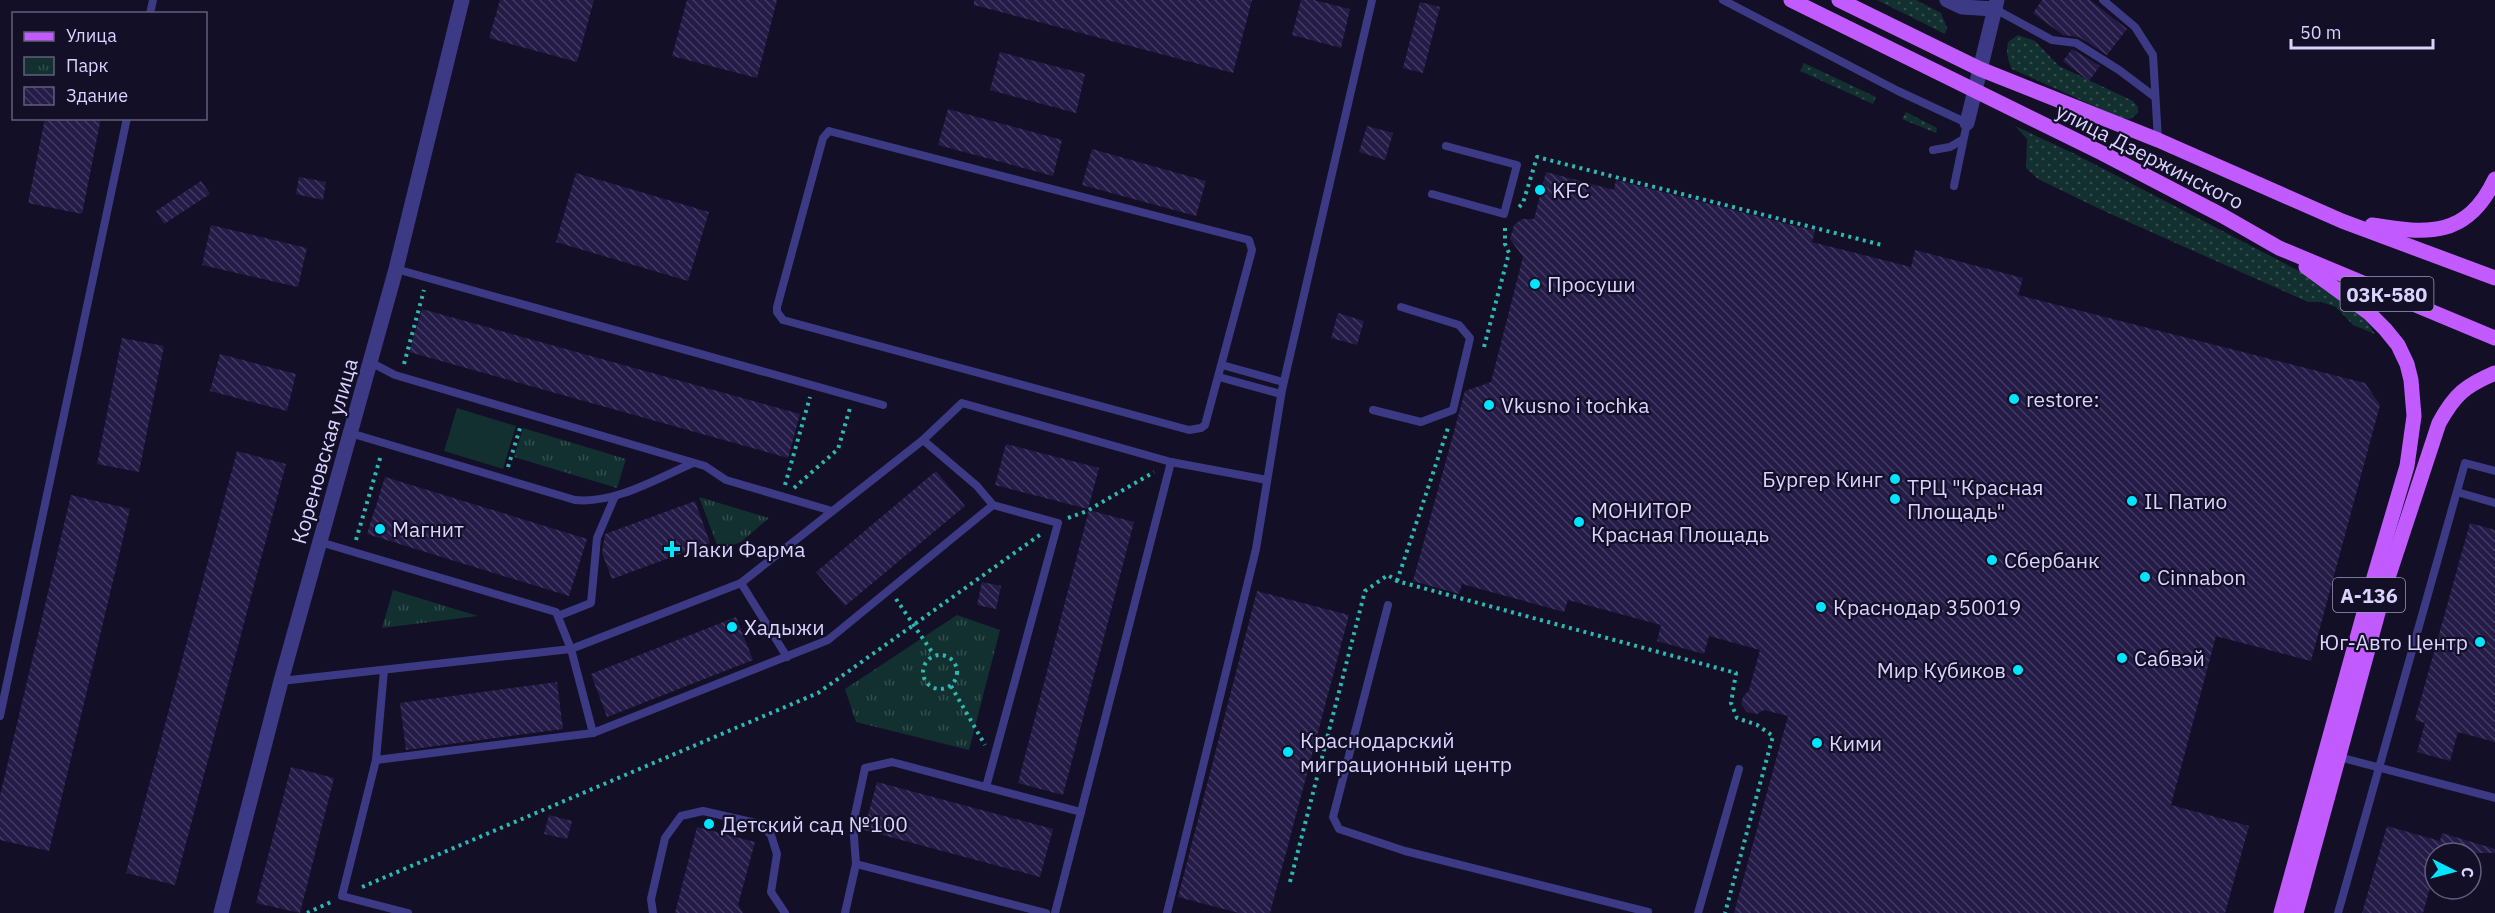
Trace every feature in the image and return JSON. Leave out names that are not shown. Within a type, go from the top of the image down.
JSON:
[{"type":"main road","name":"улица Дзержинского","points":[[1791,0],[2102,153],[2279,248],[2495,338]]},
{"type":"main road","name":"улица Дзержинского","points":[[1839,0],[1980,69],[2158,140],[2342,221],[2495,279]]},
{"type":"main road","name":"03К-580","points":[[2342,221],[2413,231],[2452,227],[2478,207],[2495,179]]},
{"type":"main road","name":"А-136","points":[[2279,248],[2348,296],[2385,329],[2398,345],[2407,364],[2414,416],[2407,466],[2281,913]]},
{"type":"main road","name":"А-136","points":[[2296,913],[2385,587],[2439,423],[2449,405],[2467,386],[2495,373]]},
{"type":"street","name":"Кореновская улица","points":[[221,913],[281,681],[396,269],[462,0]]},
{"type":"street","points":[[1947,0],[1962,7],[1996,5],[1967,123]]},
{"type":"lane","points":[[1167,913],[1256,549],[1283,382],[1372,0]]},
{"type":"lane","points":[[1722,0],[1898,91],[1967,123],[1954,186]]},
{"type":"lane","points":[[2103,0],[2135,27],[2154,55],[2158,140]]},
{"type":"lane","points":[[1996,5],[2052,40],[2076,43],[2119,70],[2155,97]]},
{"type":"lane","points":[[0,716],[127,120]]},
{"type":"lane","points":[[829,131],[845,134],[1249,240],[1252,250],[1219,377],[1205,425],[1189,430],[783,320],[777,312],[777,307],[825,133],[829,131]]},
{"type":"lane","points":[[1933,150],[1950,147],[1962,140]]},
{"type":"lane","points":[[1432,194],[1504,214],[1517,165],[1446,146]]},
{"type":"lane","points":[[396,269],[883,405]]},
{"type":"lane","points":[[1373,410],[1421,422],[1452,410],[1470,338],[1459,325],[1401,307]]},
{"type":"lane","points":[[370,362],[398,376],[705,466],[726,480],[832,511]]},
{"type":"lane","points":[[1222,365],[1283,382]]},
{"type":"lane","points":[[1219,377],[1281,394]]},
{"type":"lane","points":[[281,681],[571,649],[741,583],[923,440],[962,403],[1171,462],[1267,480]]},
{"type":"lane","points":[[350,433],[575,500],[594,501],[615,496],[693,463]]},
{"type":"lane","points":[[923,440],[977,486],[993,505],[1058,523],[986,787]]},
{"type":"lane","points":[[1055,913],[1171,462]]},
{"type":"lane","points":[[2338,913],[2465,464],[2495,471]]},
{"type":"lane","points":[[2457,492],[2495,503]]},
{"type":"lane","points":[[558,616],[591,603],[597,538],[615,496]]},
{"type":"lane","points":[[375,760],[593,733],[787,657],[828,640],[993,505]]},
{"type":"lane","points":[[320,542],[553,611],[558,616],[571,649],[593,733]]},
{"type":"lane","points":[[741,583],[787,657]]},
{"type":"lane","points":[[1388,605],[1333,817],[1339,829],[1405,851],[1648,912]]},
{"type":"lane","points":[[384,670],[375,760],[342,896],[408,913]]},
{"type":"lane","points":[[2339,757],[2495,798]]},
{"type":"lane","points":[[845,913],[856,864],[853,824],[865,768],[891,762],[1081,812]]},
{"type":"lane","points":[[1698,913],[1739,769]]},
{"type":"lane","points":[[653,913],[651,899],[665,838],[681,816],[702,811],[760,824],[771,835],[777,854],[771,892],[785,913]]},
{"type":"lane","points":[[856,864],[1046,913]]},
{"type":"path","points":[[1517,208],[1524,203],[1537,157],[1882,245]]},
{"type":"path","points":[[1482,352],[1509,253],[1505,244],[1504,229],[1507,221]]},
{"type":"path","points":[[398,376],[428,278]]},
{"type":"path","points":[[785,497],[813,385]]},
{"type":"path","points":[[785,497],[838,449],[854,396]]},
{"type":"path","points":[[505,479],[525,413]]},
{"type":"path","points":[[1397,581],[1450,422]]},
{"type":"path","points":[[353,551],[385,443]]},
{"type":"path","points":[[307,913],[818,693],[1058,523],[1087,511],[1171,462]]},
{"type":"path","points":[[1290,882],[1365,591],[1388,575],[1397,581],[1736,673],[1731,703],[1737,718],[1758,725],[1773,736],[1725,913]]},
{"type":"path","points":[[890,590],[934,656]]},
{"type":"path","points":[[940,653],[953,659],[958,671],[951,686],[941,690],[928,685],[923,676],[926,661],[940,653]]},
{"type":"path","points":[[951,686],[993,761]]},
{"type":"green space","points":[[1877,0],[1916,0],[1941,13],[1947,28],[1945,34]]},
{"type":"green space","points":[[2018,35],[2035,41],[2059,66],[2133,101],[2138,107],[2138,113],[2130,119],[2121,118],[2012,69],[2007,56],[2008,42]]},
{"type":"green space","points":[[1804,63],[1876,97],[1873,104],[1800,71]]},
{"type":"green space","points":[[1906,112],[1937,128],[1936,133],[1902,119]]},
{"type":"green space","points":[[2015,126],[2075,154],[2324,284],[2359,313],[2375,334],[2353,325],[2336,307],[2321,302],[2308,302],[2038,179],[2026,168],[2027,139]]},
{"type":"green space","points":[[457,408],[516,426],[503,469],[444,451]]},
{"type":"green space","points":[[523,428],[626,459],[617,488],[514,457]]},
{"type":"green space","points":[[699,497],[769,518],[741,542],[719,550]]},
{"type":"green space","points":[[393,590],[478,616],[382,628]]},
{"type":"green space","points":[[957,615],[1000,630],[969,750],[856,722],[845,689]]},
{"type":"building","points":[[500,0],[594,0],[577,62],[489,38]]},
{"type":"building","points":[[687,0],[777,0],[757,78],[672,56]]},
{"type":"building","points":[[974,0],[1252,0],[1233,73],[974,5]]},
{"type":"building","points":[[1301,0],[1314,0],[1350,9],[1341,48],[1292,35]]},
{"type":"building","points":[[2042,0],[2090,0],[2127,29],[2107,55],[2079,37],[2063,35],[2033,13]]},
{"type":"building","points":[[1420,2],[1440,7],[1423,73],[1403,68]]},
{"type":"building","points":[[2072,49],[2100,66],[2089,81],[2063,61]]},
{"type":"building","points":[[1000,52],[1085,74],[1076,113],[990,90]]},
{"type":"building","points":[[948,109],[1062,140],[1053,176],[938,145]]},
{"type":"building","points":[[45,120],[101,120],[82,214],[28,203]]},
{"type":"building","points":[[1367,126],[1393,133],[1385,160],[1359,152]]},
{"type":"building","points":[[1092,149],[1206,181],[1196,216],[1082,185]]},
{"type":"building","name":"ТРЦ \"Красная Площадь\"","points":[[1546,172],[1614,190],[1616,180],[1815,231],[1812,242],[1911,267],[1915,250],[2023,278],[2018,295],[2365,383],[2380,405],[2311,661],[2216,636],[2171,805],[2249,826],[2225,913],[1734,913],[1788,716],[1764,710],[1757,714],[1747,712],[1741,704],[1749,690],[1760,650],[1709,636],[1704,654],[1657,641],[1661,625],[1568,600],[1564,612],[1462,584],[1459,594],[1413,581],[1465,391],[1491,382],[1523,257],[1510,239],[1514,225],[1522,219],[1534,219]]},
{"type":"building","points":[[576,173],[709,212],[688,281],[556,242]]},
{"type":"building","points":[[299,177],[326,182],[323,200],[296,194]]},
{"type":"building","points":[[201,181],[210,194],[164,224],[156,211]]},
{"type":"building","points":[[211,225],[307,248],[298,287],[202,265]]},
{"type":"building","points":[[422,309],[800,414],[788,458],[409,352]]},
{"type":"building","points":[[1338,313],[1364,321],[1357,345],[1331,338]]},
{"type":"building","points":[[122,338],[164,346],[139,472],[97,464]]},
{"type":"building","points":[[220,354],[296,374],[287,411],[210,391]]},
{"type":"building","points":[[1006,444],[1099,468],[1088,509],[995,485]]},
{"type":"building","points":[[237,451],[286,464],[175,885],[126,873]]},
{"type":"building","points":[[936,471],[965,506],[845,606],[816,572]]},
{"type":"building","points":[[385,477],[587,539],[569,596],[367,534]]},
{"type":"building","points":[[71,495],[130,509],[49,851],[0,840],[0,796]]},
{"type":"building","points":[[695,501],[710,543],[612,579],[602,553],[605,534]]},
{"type":"building","points":[[1089,510],[1134,522],[1063,795],[1018,783]]},
{"type":"building","points":[[2470,523],[2495,530],[2495,742],[2458,732],[2450,761],[2417,752],[2425,723],[2415,720]]},
{"type":"building","points":[[982,582],[1001,586],[996,609],[977,605]]},
{"type":"building","points":[[1257,591],[1349,615],[1270,913],[1239,913],[1178,897]]},
{"type":"building","points":[[736,617],[753,660],[607,717],[591,674]]},
{"type":"building","points":[[557,682],[563,729],[406,750],[400,703]]},
{"type":"building","points":[[291,767],[334,778],[300,913],[256,903]]},
{"type":"building","points":[[877,782],[1053,829],[1040,877],[864,830]]},
{"type":"building","points":[[549,815],[572,821],[567,839],[544,834]]},
{"type":"building","points":[[2387,826],[2440,841],[2423,841],[2423,901],[2426,901],[2423,913],[2362,913]]},
{"type":"building","points":[[697,827],[755,842],[738,905],[743,913],[675,913]]},
{"type":"building","points":[[2442,833],[2468,841],[2440,841]]},
{"type":"building","points":[[2483,845],[2495,849],[2495,853],[2483,853]]},
{"type":"place","name":"KFC","points":[[1540,190]]},
{"type":"place","name":"Просуши","points":[[1535,284]]},
{"type":"place","name":"restore:","points":[[2014,399]]},
{"type":"place","name":"Vkusno i tochka","points":[[1489,405]]},
{"type":"place","name":"Бургер Кинг","points":[[1895,479]]},
{"type":"place","name":"ТРЦ \"Красная Площадь\"","points":[[1895,499]]},
{"type":"place","name":"IL Патио","points":[[2132,501]]},
{"type":"place","name":"МОНИТОР Красная Площадь","points":[[1579,522]]},
{"type":"place","name":"Магнит","points":[[380,529]]},
{"type":"place","name":"Лаки Фарма","points":[[672,549]]},
{"type":"place","name":"Сбербанк","points":[[1992,560]]},
{"type":"place","name":"Cinnabon","points":[[2145,577]]},
{"type":"place","name":"Краснодар 350019","points":[[1821,607]]},
{"type":"place","name":"Хадыжи","points":[[732,627]]},
{"type":"place","name":"Юг-Авто Центр","points":[[2480,642]]},
{"type":"place","name":"Сабвэй","points":[[2122,658]]},
{"type":"place","name":"Мир Кубиков","points":[[2018,670]]},
{"type":"place","name":"Кими","points":[[1817,743]]},
{"type":"place","name":"Краснодарский миграционный центр","points":[[1288,752]]},
{"type":"place","name":"Детский сад №100","points":[[709,824]]}]
